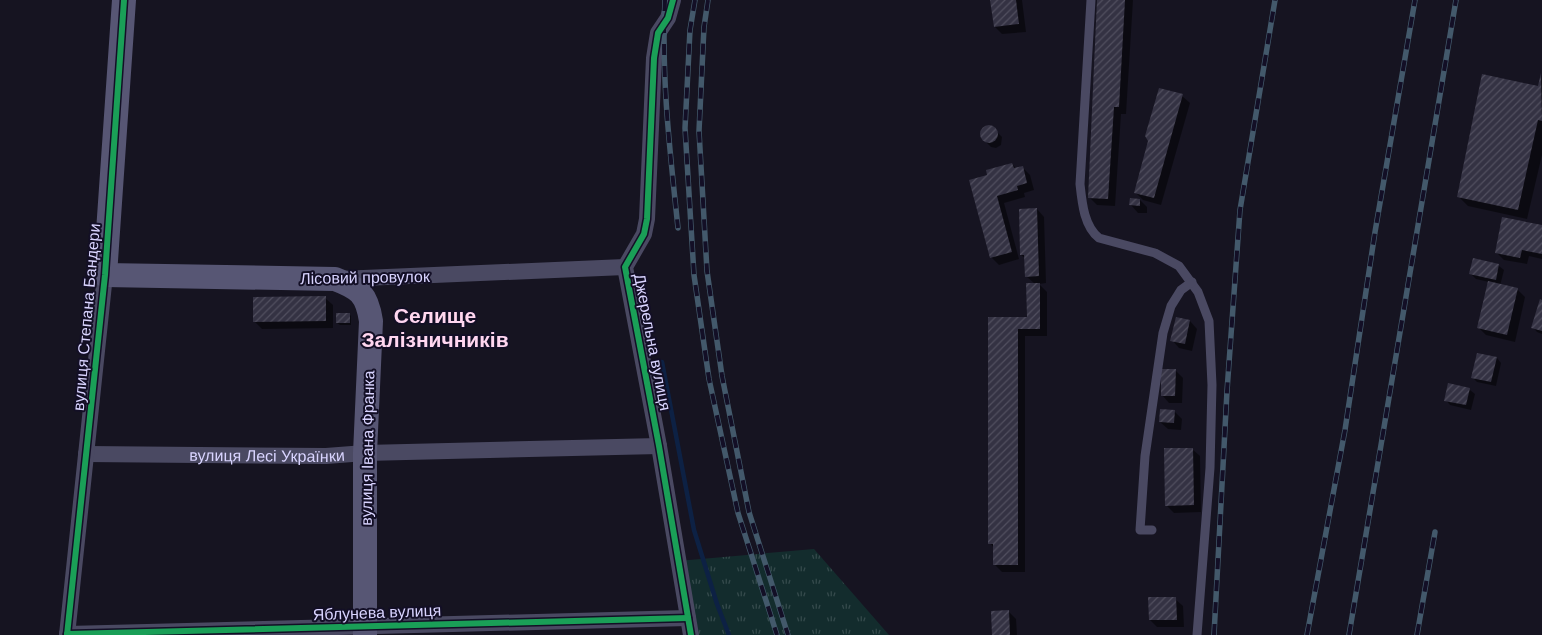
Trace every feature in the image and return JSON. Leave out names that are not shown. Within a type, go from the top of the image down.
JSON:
[{"type":"street","name":"вулиця Степана Бандери","points":[[67,635],[105,275],[124,0]]},
{"type":"street","name":"Джерельна вулиця","points":[[673,0],[668,18],[658,33],[654,58],[647,219],[644,234],[625,267],[659,446],[691,635]]},
{"type":"street","name":"Лісовий провулок","points":[[105,275],[335,279],[625,267]]},
{"type":"street","name":"вулиця Івана Франка","points":[[335,279],[357,289],[365,297],[371,321],[365,453],[365,631]]},
{"type":"street","name":"вулиця Лесі Українки","points":[[86,454],[347,456],[365,453],[659,446]]},
{"type":"street","name":"Яблунева вулиця","points":[[67,635],[365,631],[688,618]]},
{"type":"lane","points":[[1091,0],[1080,184],[1082,203],[1089,226],[1099,238],[1127,245],[1167,259],[1179,266],[1192,282],[1204,305],[1209,321],[1212,369],[1210,468],[1197,635]]},
{"type":"lane","points":[[1152,530],[1140,530],[1145,456],[1163,333],[1171,306],[1181,290],[1192,282]]},
{"type":"green space","points":[[814,549],[889,635],[691,635],[678,561]]},
{"type":"building","points":[[990,0],[1016,0],[1019,24],[994,27]]},
{"type":"building","points":[[1097,0],[1125,0],[1119,107],[1114,107],[1108,199],[1088,198]]},
{"type":"building","points":[[1541,73],[1542,121],[1538,120],[1518,210],[1457,197],[1482,74],[1538,86]]},
{"type":"building","points":[[1159,88],[1183,94],[1154,198],[1134,193],[1148,141],[1145,136]]},
{"type":"building","points":[[985,125],[993,125],[998,130],[996,141],[985,143],[980,138],[980,130]]},
{"type":"building","points":[[1012,163],[1014,168],[1023,166],[1027,183],[1017,186],[1018,190],[997,196],[1012,252],[990,258],[969,180],[987,175],[986,170]]},
{"type":"building","points":[[1130,198],[1140,199],[1140,206],[1129,205]]},
{"type":"building","points":[[1037,208],[1039,276],[1025,277],[1024,255],[1020,255],[1019,209]]},
{"type":"building","points":[[1502,217],[1542,225],[1542,254],[1522,250],[1520,258],[1495,253]]},
{"type":"building","points":[[1473,258],[1499,264],[1496,280],[1469,274]]},
{"type":"building","points":[[1488,281],[1518,288],[1507,335],[1477,328]]},
{"type":"building","points":[[1026,283],[1040,283],[1040,329],[1018,329],[1018,565],[993,565],[993,544],[988,544],[988,317],[1027,317]]},
{"type":"building","points":[[326,296],[326,321],[253,322],[253,297]]},
{"type":"building","points":[[1540,299],[1542,300],[1542,331],[1531,328]]},
{"type":"building","points":[[336,313],[350,313],[350,323],[336,323]]},
{"type":"building","points":[[1176,317],[1190,320],[1185,344],[1170,341]]},
{"type":"building","points":[[1477,353],[1497,357],[1491,382],[1471,378]]},
{"type":"building","points":[[1161,369],[1176,369],[1175,396],[1161,396]]},
{"type":"building","points":[[1448,383],[1470,388],[1466,405],[1444,401]]},
{"type":"building","points":[[1160,409],[1175,410],[1174,423],[1159,422]]},
{"type":"building","points":[[1164,448],[1193,448],[1194,505],[1165,506]]},
{"type":"building","points":[[1148,597],[1176,597],[1177,620],[1149,620]]},
{"type":"building","points":[[1009,610],[1010,635],[992,635],[991,611]]},
{"type":"waterway","points":[[662,362],[694,530],[717,604],[729,635]]},
{"type":"railway","points":[[665,0],[665,86],[678,228]]},
{"type":"railway","points":[[695,0],[690,30],[685,128],[694,275],[709,379],[738,513],[777,635]]},
{"type":"railway","points":[[708,0],[704,27],[699,131],[707,271],[722,376],[749,512],[788,635]]},
{"type":"railway","points":[[1214,635],[1227,391],[1240,210],[1275,0]]},
{"type":"railway","points":[[1307,635],[1345,430],[1375,232],[1415,0]]},
{"type":"railway","points":[[1349,635],[1456,0]]},
{"type":"railway","points":[[1417,635],[1435,532]]},
{"type":"cycle path","points":[[67,635],[105,275],[124,0]]},
{"type":"cycle path","points":[[673,0],[668,18],[658,33],[654,58],[647,219],[644,234],[625,267],[659,446],[691,635]]},
{"type":"cycle path","points":[[67,634],[688,618]]},
{"type":"district","name":"Селище Залізничників","points":[[435,328]]}]
